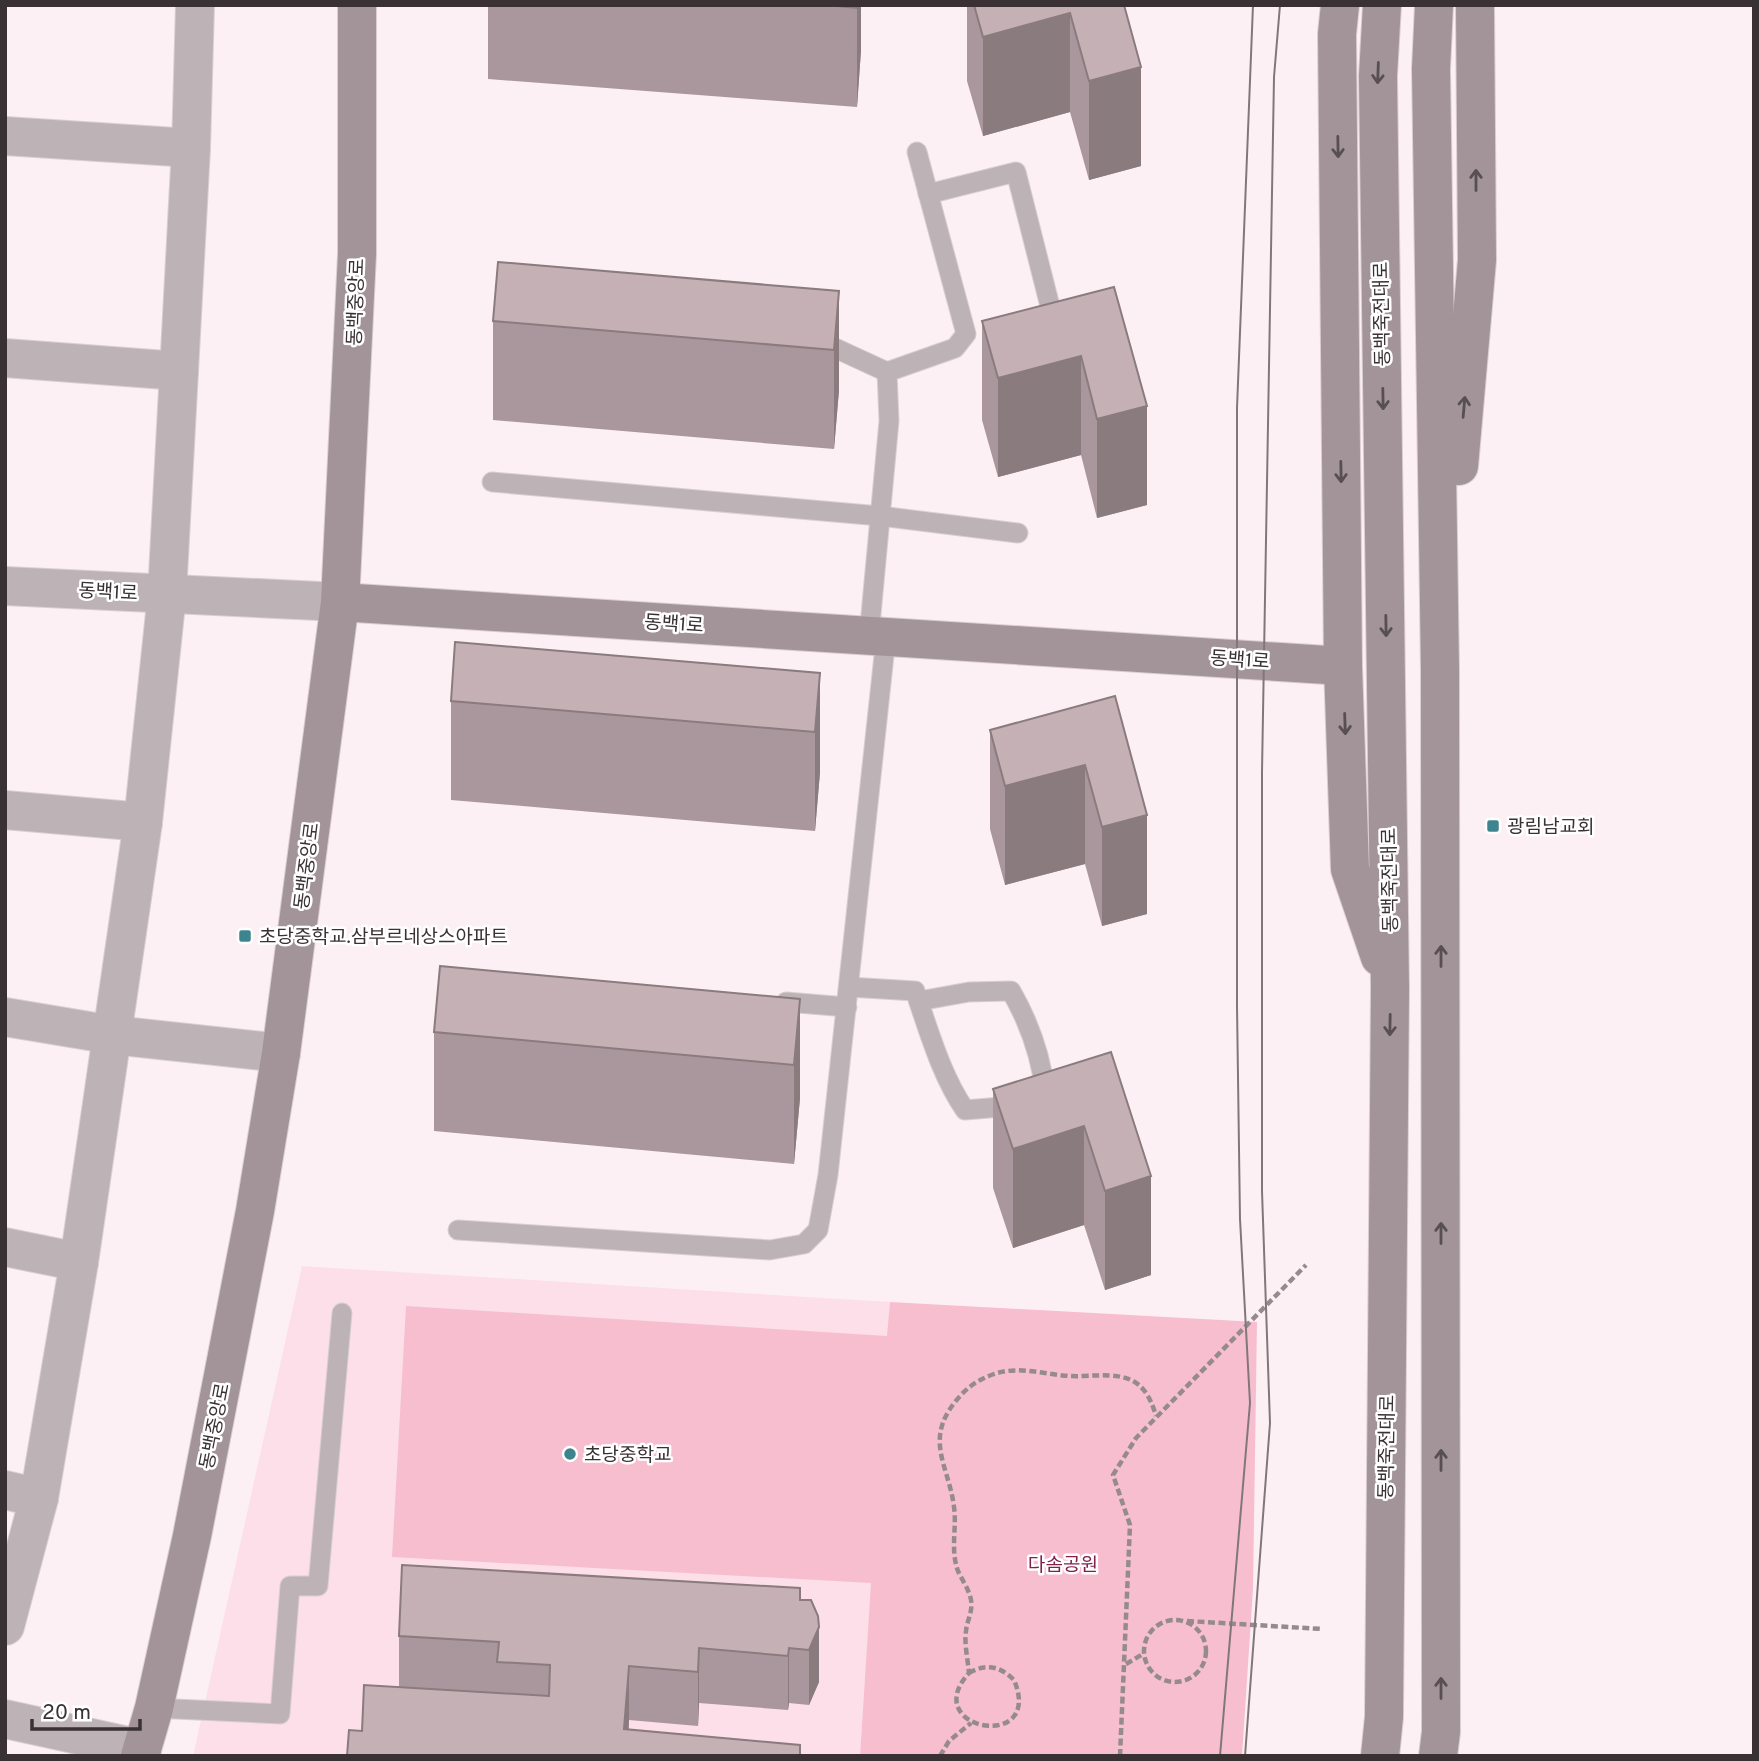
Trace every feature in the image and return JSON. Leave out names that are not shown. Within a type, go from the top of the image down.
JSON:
[{"type":"main road","name":"동백중앙로","points":[[141,1752],[154,1708],[213,1436],[281,1054],[340,603],[357,254],[357,5]]},
{"type":"main road","points":[[1340,5],[1337,34],[1343,666],[1350,869],[1390,988]]},
{"type":"main road","name":"동백죽전대로","points":[[1380,1756],[1384,1717],[1390,988],[1378,75],[1382,5]]},
{"type":"main road","points":[[1434,5],[1431,69],[1440,670],[1441,1732],[1438,1756]]},
{"type":"main road","points":[[1440,670],[1477,260],[1475,5]]},
{"type":"main road","name":"동백1로","points":[[340,603],[1343,666]]},
{"type":"street","points":[[5,1626],[22,1494],[79,1262],[143,822],[167,594],[191,148],[195,5]]},
{"type":"street","points":[[5,136],[191,148]]},
{"type":"street","points":[[5,358],[179,371]]},
{"type":"street","name":"동백1로","points":[[5,586],[340,603]]},
{"type":"street","points":[[5,810],[143,822]]},
{"type":"street","points":[[5,1017],[113,1035],[281,1054]]},
{"type":"street","points":[[5,1247],[79,1262]]},
{"type":"street","points":[[5,1719],[141,1752]]},
{"type":"lane","points":[[917,152],[966,334],[955,348]]},
{"type":"lane","points":[[928,194],[1016,172],[1063,323],[1031,331]]},
{"type":"lane","points":[[835,348],[887,372],[955,348],[981,343]]},
{"type":"lane","points":[[458,1230],[770,1250],[804,1244],[818,1230],[828,1175],[849,986],[877,636],[880,516],[889,421],[887,372]]},
{"type":"lane","points":[[492,482],[880,516],[1018,533]]},
{"type":"lane","points":[[849,986],[915,991],[950,1088],[965,1110],[1013,1106],[1055,1091],[1025,1014],[1011,991],[970,992],[919,1001]]},
{"type":"lane","points":[[786,1002],[847,1007]]},
{"type":"lane","points":[[154,1708],[280,1714],[290,1586],[318,1586],[342,1313]]},
{"type":"path","points":[[1121,1756],[1130,1525],[1113,1475],[1122,1457],[1156,1416],[1306,1265]]},
{"type":"path","points":[[969,1673],[965,1629],[971,1613],[971,1598],[954,1557],[954,1505],[939,1448],[940,1432],[954,1403],[979,1380],[996,1373],[1029,1370],[1063,1378],[1102,1376],[1134,1381],[1150,1393],[1156,1416]]},
{"type":"path","points":[[1176,1620],[1194,1627],[1201,1634],[1206,1653],[1199,1671],[1182,1681],[1162,1679],[1147,1665],[1143,1654],[1148,1634],[1165,1621],[1176,1620],[1322,1629]]},
{"type":"path","points":[[1126,1664],[1143,1654]]},
{"type":"path","points":[[986,1667],[997,1668],[1014,1681],[1018,1690],[1016,1711],[1009,1720],[990,1728],[971,1723],[964,1716],[957,1699],[962,1681],[969,1673],[986,1667]]},
{"type":"path","points":[[940,1756],[949,1741],[971,1723]]},
{"type":"shaded area","name":"초당중학교","points":[[302,1266],[890,1302],[860,1756],[193,1756]]},
{"type":"green space","name":"다솜공원","points":[[890,1302],[1257,1322],[1253,1589],[1242,1756],[860,1756],[871,1583],[392,1557],[406,1306],[887,1336]]},
{"type":"building","points":[[826,5],[857,5],[857,8]]},
{"type":"building","points":[[974,5],[1124,5],[1141,67],[1089,81],[1070,13],[983,37]]},
{"type":"building","points":[[498,262],[839,291],[834,350],[493,321]]},
{"type":"building","points":[[1114,287],[1147,406],[1097,419],[1081,356],[998,378],[982,321]]},
{"type":"building","points":[[455,642],[820,673],[815,732],[451,701]]},
{"type":"building","points":[[1115,696],[1147,815],[1102,827],[1085,765],[1005,786],[990,730]]},
{"type":"building","points":[[440,966],[800,999],[794,1065],[434,1032]]},
{"type":"building","points":[[1111,1052],[1151,1176],[1105,1191],[1084,1126],[1013,1149],[993,1089]]},
{"type":"building","points":[[402,1565],[800,1588],[800,1600],[811,1600],[818,1616],[819,1627],[809,1650],[789,1648],[788,1656],[699,1648],[698,1672],[629,1666],[624,1729],[800,1745],[800,1756],[347,1756],[349,1730],[362,1731],[364,1685],[549,1696],[550,1665],[497,1662],[499,1642],[399,1636]]},
{"type":"tram line","points":[[1220,1756],[1250,1403],[1240,1219],[1237,1006],[1237,408],[1253,5]]},
{"type":"tram line","points":[[1245,1756],[1270,1423],[1262,1191],[1262,772],[1274,77],[1280,5]]},
{"type":"place","name":"광림남교회","points":[[1493,826]]},
{"type":"place","name":"초당중학교.삼부르네상스아파트","points":[[245,936]]},
{"type":"place","name":"초당중학교","points":[[570,1454]]}]
